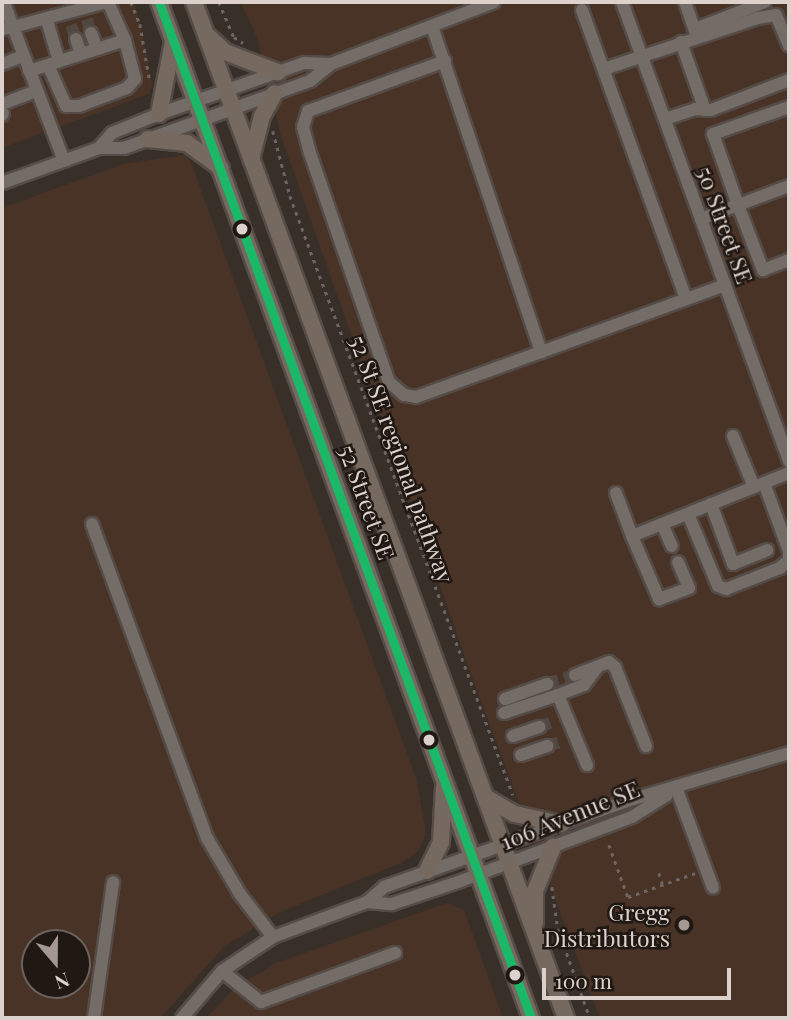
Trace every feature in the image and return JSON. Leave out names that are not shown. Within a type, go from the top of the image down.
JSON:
[{"type":"main road","name":"52 Street SE","points":[[159,2],[531,1018]]},
{"type":"main road","name":"52 Street SE","points":[[194,2],[566,1018]]},
{"type":"main road","points":[[206,34],[225,52],[278,72]]},
{"type":"main road","points":[[159,114],[173,39]]},
{"type":"main road","points":[[251,159],[262,116],[275,93]]},
{"type":"main road","points":[[148,139],[187,143],[221,168]]},
{"type":"main road","points":[[427,872],[441,842],[445,782]]},
{"type":"main road","points":[[485,797],[515,814],[561,824]]},
{"type":"main road","points":[[536,936],[535,891],[552,847]]},
{"type":"street","points":[[7,28],[47,21],[69,20],[104,2],[125,40],[135,79],[127,88],[79,106],[66,106],[54,63],[47,21]]},
{"type":"street","points":[[2,183],[99,148],[124,148],[310,81],[331,64],[494,2]]},
{"type":"street","name":"50 Street SE","points":[[622,2],[789,462]]},
{"type":"street","points":[[685,2],[696,33]]},
{"type":"street","points":[[604,69],[681,42],[765,2]]},
{"type":"street","points":[[6,3],[7,28],[23,56],[64,161]]},
{"type":"street","points":[[582,10],[686,299]]},
{"type":"street","points":[[696,33],[776,15],[789,45]]},
{"type":"street","points":[[432,26],[541,352]]},
{"type":"street","points":[[91,33],[97,49]]},
{"type":"street","points":[[76,39],[81,54]]},
{"type":"street","points":[[29,71],[125,40]]},
{"type":"street","points":[[681,42],[705,110]]},
{"type":"street","points":[[2,64],[23,56]]},
{"type":"street","points":[[445,61],[308,111],[303,127],[388,382],[404,395],[416,397],[725,285]]},
{"type":"street","points":[[99,148],[112,133],[159,114],[304,63],[331,64]]},
{"type":"street","points":[[665,119],[705,110],[789,80]]},
{"type":"street","points":[[2,104],[36,91]]},
{"type":"street","points":[[2,114],[20,97]]},
{"type":"street","points":[[789,107],[713,134],[763,270],[789,260]]},
{"type":"street","points":[[701,219],[789,186]]},
{"type":"street","points":[[688,514],[718,586],[726,589],[780,568],[789,561],[789,551],[733,436]]},
{"type":"street","points":[[632,536],[789,473]]},
{"type":"street","points":[[615,493],[659,599],[688,587],[678,562]]},
{"type":"street","points":[[711,505],[733,564],[766,550]]},
{"type":"street","points":[[92,524],[207,838],[240,894],[273,937]]},
{"type":"street","points":[[662,524],[672,546]]},
{"type":"street","points":[[575,675],[609,662],[615,667],[646,746]]},
{"type":"street","points":[[504,713],[584,685],[597,668]]},
{"type":"street","points":[[505,699],[547,684]]},
{"type":"street","points":[[558,695],[561,718],[569,739],[587,765]]},
{"type":"street","points":[[513,736],[539,727]]},
{"type":"street","points":[[521,755],[547,746]]},
{"type":"street","name":"106 Avenue SE","points":[[367,902],[384,887],[561,824],[789,753]]},
{"type":"street","points":[[676,790],[713,888]]},
{"type":"street","name":"106 Avenue SE","points":[[367,902],[392,904],[479,874],[632,817],[676,790]]},
{"type":"street","points":[[94,1018],[113,882]]},
{"type":"street","points":[[182,1018],[222,971],[273,937],[367,902]]},
{"type":"street","points":[[222,971],[261,1002],[395,953]]},
{"type":"path","points":[[131,2],[150,84]]},
{"type":"path","points":[[219,2],[234,37],[245,44]]},
{"type":"path","name":"52 St SE regional pathway","points":[[273,120],[277,155],[290,197],[515,803]]},
{"type":"path","points":[[609,845],[628,897],[695,873]]},
{"type":"path","points":[[659,873],[663,885]]},
{"type":"path","points":[[553,880],[558,929],[590,1018]]},
{"type":"shaded area","points":[[2,2],[133,2],[141,24],[152,85],[149,94],[2,148]]},
{"type":"shaded area","points":[[241,2],[789,2],[789,1018],[600,1018],[475,685],[281,136],[258,40]]},
{"type":"shaded area","points":[[184,155],[190,160],[417,781],[426,833],[419,850],[403,862],[278,913],[224,947],[160,1018],[2,1018],[2,208],[123,164]]},
{"type":"shaded area","points":[[447,903],[464,910],[503,1018],[206,1018],[236,987],[276,963]]},
{"type":"tunnel","points":[[87,19],[91,33]]},
{"type":"tunnel","points":[[71,25],[76,39]]},
{"type":"tunnel","points":[[547,684],[575,675]]},
{"type":"tunnel","points":[[539,727],[555,721]]},
{"type":"tunnel","points":[[547,746],[563,741]]},
{"type":"transit line","points":[[159,2],[531,1018]]},
{"type":"place","name":"Gregg Distributors","points":[[684,925]]}]
